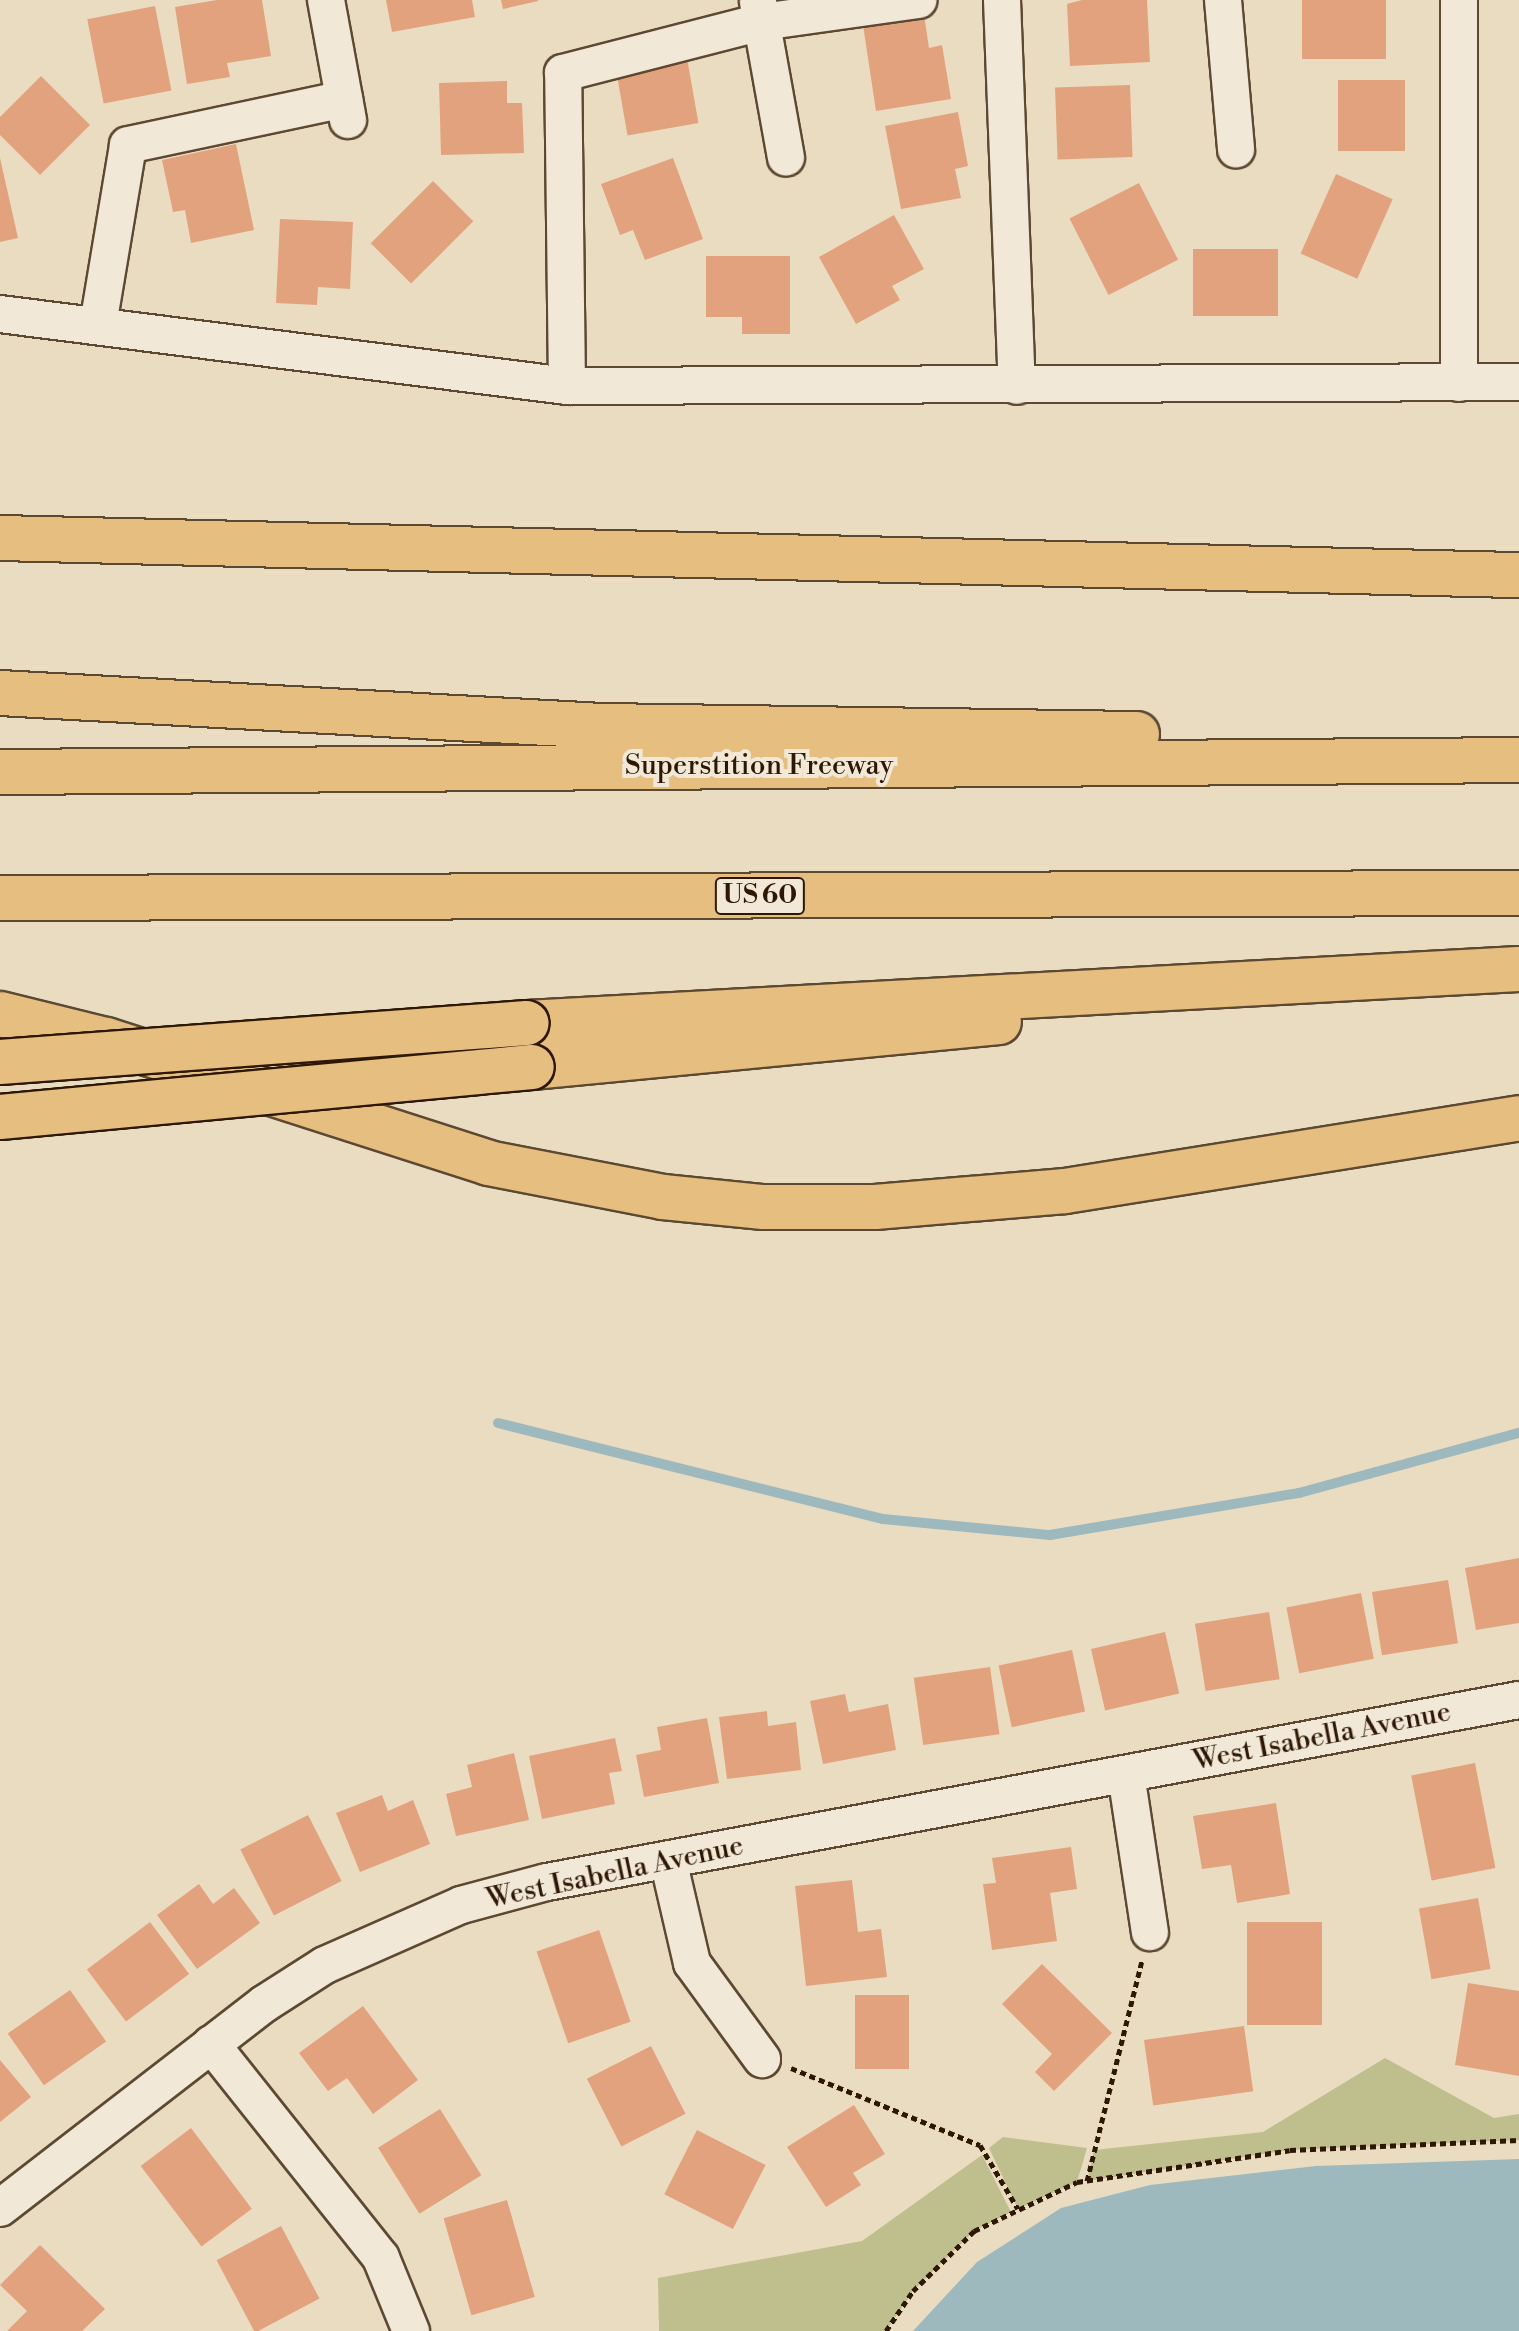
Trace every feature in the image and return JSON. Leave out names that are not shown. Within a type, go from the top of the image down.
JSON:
[{"type":"highway","points":[[0,538],[1519,575]]},
{"type":"highway","points":[[0,693],[602,726],[1125,732],[1430,760]]},
{"type":"highway","name":"Superstition Freeway","points":[[0,772],[1519,760]]},
{"type":"highway","name":"US 60","points":[[0,898],[1519,893]]},
{"type":"highway","points":[[0,1062],[527,1023],[1519,971]]},
{"type":"highway","points":[[0,1117],[1519,971]]},
{"type":"highway","points":[[0,1014],[106,1040],[488,1163],[647,1195],[764,1207],[875,1207],[1065,1191],[1519,1118]]},
{"type":"street","points":[[98,325],[128,145],[346,111],[326,0]]},
{"type":"street","points":[[567,386],[563,73],[760,11],[918,0]]},
{"type":"street","points":[[1002,0],[1017,386]]},
{"type":"street","points":[[1223,0],[1236,149]]},
{"type":"street","points":[[1459,0],[1459,383]]},
{"type":"street","points":[[760,11],[786,157]]},
{"type":"street","points":[[0,314],[567,386],[1519,382]]},
{"type":"street","name":"West Isabella Avenue","points":[[0,2208],[211,2044],[325,1965],[395,1930],[547,1882],[669,1864],[1519,1700]]},
{"type":"street","points":[[1126,1774],[1150,1932]]},
{"type":"street","points":[[669,1864],[692,1963],[762,2059]]},
{"type":"street","points":[[211,2044],[381,2258],[411,2331]]},
{"type":"path","points":[[1087,2181],[1150,1932]]},
{"type":"path","points":[[762,2059],[964,2135],[994,2159],[1018,2209]]},
{"type":"path","points":[[886,2331],[913,2291],[974,2231],[1087,2181],[1290,2150],[1519,2140]]},
{"type":"shaded area","points":[[1385,2058],[1494,2118],[1519,2114],[1519,2140],[1290,2150],[1087,2181],[1094,2150],[1263,2132]]},
{"type":"shaded area","points":[[1003,2137],[1087,2148],[1077,2182],[1018,2209],[989,2148]]},
{"type":"shaded area","points":[[982,2155],[1011,2212],[974,2231],[913,2291],[886,2331],[659,2331],[658,2278],[862,2241]]},
{"type":"water","points":[[1519,2159],[1519,2331],[913,2331],[977,2262],[1061,2208],[1150,2185],[1316,2166]]},
{"type":"building","points":[[217,0],[262,0],[271,56],[227,63],[230,77],[187,84],[175,7]]},
{"type":"building","points":[[386,0],[472,0],[475,17],[392,32]]},
{"type":"building","points":[[501,0],[538,0],[538,1],[503,9]]},
{"type":"building","points":[[1082,0],[1147,0],[1150,62],[1070,66],[1067,4]]},
{"type":"building","points":[[1302,0],[1386,0],[1386,59],[1302,59]]},
{"type":"building","points":[[155,6],[171,90],[104,104],[87,19]]},
{"type":"building","points":[[924,15],[929,48],[942,45],[951,99],[876,111],[863,25]]},
{"type":"building","points":[[687,58],[698,123],[628,135],[616,71]]},
{"type":"building","points":[[41,76],[90,125],[40,175],[0,135],[0,117]]},
{"type":"building","points":[[1338,80],[1405,80],[1405,151],[1338,151]]},
{"type":"building","points":[[507,81],[507,103],[522,103],[524,153],[441,155],[439,83]]},
{"type":"building","points":[[1130,85],[1133,157],[1058,160],[1055,88]]},
{"type":"building","points":[[958,112],[968,166],[955,169],[961,198],[901,209],[885,126]]},
{"type":"building","points":[[236,144],[254,230],[191,243],[185,210],[173,212],[162,160]]},
{"type":"building","points":[[0,158],[18,238],[0,242]]},
{"type":"building","points":[[673,158],[703,239],[645,260],[633,230],[620,235],[601,184]]},
{"type":"building","points":[[1336,174],[1393,199],[1357,279],[1301,253]]},
{"type":"building","points":[[433,181],[473,221],[411,284],[371,243]]},
{"type":"building","points":[[1139,183],[1178,260],[1109,295],[1070,218]]},
{"type":"building","points":[[894,215],[924,269],[892,286],[900,300],[856,324],[819,257]]},
{"type":"building","points":[[280,219],[353,222],[350,289],[318,287],[317,305],[276,303]]},
{"type":"building","points":[[1193,249],[1278,249],[1278,316],[1193,316]]},
{"type":"building","points":[[706,256],[790,256],[790,334],[742,334],[742,317],[706,317]]},
{"type":"building","points":[[1519,1558],[1519,1623],[1476,1630],[1465,1568]]},
{"type":"building","points":[[1448,1580],[1458,1643],[1382,1655],[1372,1592]]},
{"type":"building","points":[[1361,1593],[1374,1659],[1299,1673],[1286,1608]]},
{"type":"building","points":[[1269,1612],[1280,1679],[1206,1691],[1195,1624]]},
{"type":"building","points":[[1165,1632],[1179,1693],[1105,1710],[1091,1649]]},
{"type":"building","points":[[1072,1650],[1085,1712],[1012,1727],[999,1666]]},
{"type":"building","points":[[990,1667],[999,1734],[923,1745],[914,1678]]},
{"type":"building","points":[[845,1694],[849,1712],[888,1704],[896,1750],[823,1764],[810,1701]]},
{"type":"building","points":[[767,1711],[768,1726],[796,1722],[801,1770],[727,1779],[719,1717]]},
{"type":"building","points":[[707,1718],[719,1783],[644,1797],[636,1755],[661,1750],[657,1727]]},
{"type":"building","points":[[615,1738],[622,1771],[609,1773],[615,1804],[542,1819],[529,1756]]},
{"type":"building","points":[[514,1753],[529,1820],[456,1836],[446,1794],[472,1787],[467,1765]]},
{"type":"building","points":[[1475,1763],[1495,1868],[1432,1880],[1411,1775]]},
{"type":"building","points":[[382,1795],[388,1811],[413,1800],[430,1844],[360,1872],[336,1813]]},
{"type":"building","points":[[1276,1803],[1290,1894],[1237,1903],[1231,1865],[1202,1869],[1193,1816]]},
{"type":"building","points":[[308,1815],[342,1881],[274,1915],[240,1850]]},
{"type":"building","points":[[1071,1847],[1077,1889],[1050,1893],[1057,1941],[992,1950],[983,1884],[996,1883],[992,1858]]},
{"type":"building","points":[[852,1880],[858,1932],[881,1929],[887,1977],[806,1986],[795,1886]]},
{"type":"building","points":[[199,1884],[213,1904],[234,1888],[260,1923],[197,1969],[157,1915]]},
{"type":"building","points":[[1478,1898],[1491,1969],[1431,1979],[1419,1908]]},
{"type":"building","points":[[150,1922],[189,1974],[126,2021],[87,1970]]},
{"type":"building","points":[[1247,1922],[1322,1922],[1322,2025],[1247,2025]]},
{"type":"building","points":[[599,1930],[631,2022],[568,2043],[537,1951]]},
{"type":"building","points":[[1042,1964],[1112,2033],[1054,2091],[1035,2072],[1052,2054],[1002,2004]]},
{"type":"building","points":[[1468,1983],[1519,1991],[1519,2076],[1455,2065]]},
{"type":"building","points":[[70,1990],[106,2042],[44,2085],[8,2034]]},
{"type":"building","points":[[855,1995],[909,1995],[909,2069],[855,2069]]},
{"type":"building","points":[[363,2006],[418,2080],[373,2114],[347,2078],[328,2091],[299,2053]]},
{"type":"building","points":[[1244,2026],[1253,2091],[1153,2105],[1144,2040]]},
{"type":"building","points":[[651,2046],[686,2114],[621,2146],[587,2079]]},
{"type":"building","points":[[0,2060],[31,2097],[0,2122]]},
{"type":"building","points":[[854,2105],[885,2154],[853,2173],[861,2185],[826,2207],[787,2147]]},
{"type":"building","points":[[440,2109],[481,2175],[419,2214],[378,2148]]},
{"type":"building","points":[[191,2128],[252,2209],[201,2247],[141,2166]]},
{"type":"building","points":[[697,2130],[766,2165],[733,2229],[664,2194]]},
{"type":"building","points":[[507,2200],[535,2297],[471,2315],[444,2218]]},
{"type":"building","points":[[281,2226],[319,2298],[254,2331],[217,2260]]},
{"type":"building","points":[[40,2245],[105,2309],[82,2331],[7,2331],[27,2311],[0,2285]]},
{"type":"waterway","points":[[498,1423],[883,1519],[1050,1535],[1299,1493],[1519,1433]]}]
